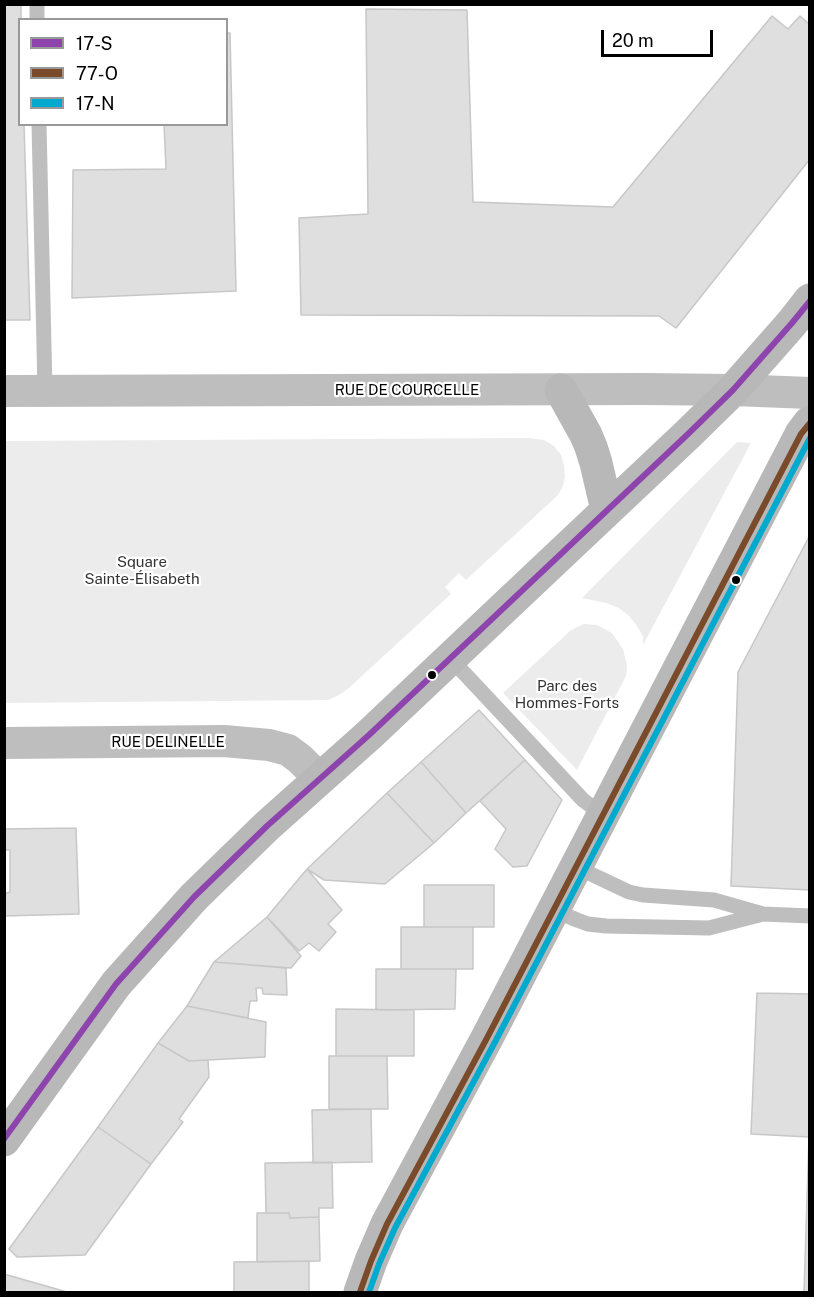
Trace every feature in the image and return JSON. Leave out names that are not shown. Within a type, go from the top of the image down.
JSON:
[{"type":"main road","points":[[4,1140],[116,984],[194,897],[688,434],[733,390],[810,300]]},
{"type":"main road","points":[[561,390],[591,447],[607,510]]},
{"type":"main road","points":[[360,1293],[387,1224],[554,910],[801,434],[810,422]]},
{"type":"street","name":"RUE DE COURCELLE","points":[[4,391],[733,390],[810,393]]},
{"type":"street","name":"RUE DELINELLE","points":[[4,743],[224,741],[269,745],[288,750],[320,779]]},
{"type":"lane","points":[[39,126],[45,391]]},
{"type":"lane","points":[[450,658],[583,800],[603,815]]},
{"type":"lane","points":[[576,867],[629,892],[656,897],[714,900],[763,914],[810,916]]},
{"type":"lane","points":[[554,910],[588,924],[709,928],[763,914]]},
{"type":"green space","name":"Square Sainte-Élisabeth","points":[[528,438],[544,440],[554,446],[561,455],[565,477],[558,495],[466,580],[459,573],[445,587],[451,594],[339,695],[328,700],[5,703],[5,441]]},
{"type":"green space","name":"Parc des Hommes-Forts","points":[[737,442],[751,443],[643,645],[643,636],[637,626],[619,608],[582,598]]},
{"type":"green space","name":"Parc des Hommes-Forts","points":[[584,624],[597,625],[612,633],[623,649],[627,666],[626,676],[577,770],[503,693],[571,630]]},
{"type":"building","points":[[4,4],[21,4],[21,18],[18,18],[18,126],[24,126],[30,320],[4,320]]},
{"type":"building","points":[[366,9],[467,10],[473,202],[613,207],[772,16],[788,29],[800,16],[810,25],[810,159],[676,328],[659,316],[301,315],[299,218],[368,214]]},
{"type":"building","points":[[228,33],[230,33],[236,291],[72,298],[73,170],[166,169],[164,126],[228,126]]},
{"type":"building","points":[[810,535],[810,890],[731,886],[738,672]]},
{"type":"building","points":[[479,710],[525,760],[466,813],[421,762]]},
{"type":"building","points":[[525,760],[562,800],[527,866],[513,867],[495,849],[506,829],[480,801]]},
{"type":"building","points":[[421,762],[466,813],[434,843],[387,793]]},
{"type":"building","points":[[387,793],[434,843],[385,884],[324,880],[307,869]]},
{"type":"building","points":[[76,828],[79,914],[4,916],[4,894],[10,892],[10,850],[4,850],[4,829]]},
{"type":"building","points":[[307,869],[342,910],[328,924],[336,932],[319,951],[309,943],[299,951],[267,917]]},
{"type":"building","points":[[424,885],[494,885],[494,927],[424,927]]},
{"type":"building","points":[[267,917],[301,956],[291,968],[214,962]]},
{"type":"building","points":[[401,927],[473,927],[473,969],[401,969]]},
{"type":"building","points":[[214,962],[286,968],[287,995],[263,994],[262,988],[256,988],[257,1001],[250,1001],[248,1018],[187,1006]]},
{"type":"building","points":[[376,969],[456,969],[455,1009],[376,1010]]},
{"type":"building","points":[[757,993],[810,994],[810,1292],[804,1292],[809,1137],[751,1134]]},
{"type":"building","points":[[187,1006],[266,1022],[265,1057],[189,1061],[158,1043]]},
{"type":"building","points":[[336,1009],[414,1010],[414,1056],[336,1056]]},
{"type":"building","points":[[158,1043],[189,1061],[208,1060],[209,1077],[179,1119],[183,1122],[151,1164],[98,1127]]},
{"type":"building","points":[[329,1056],[387,1056],[388,1109],[329,1109]]},
{"type":"building","points":[[371,1109],[372,1162],[313,1163],[312,1110]]},
{"type":"building","points":[[98,1127],[151,1164],[85,1255],[17,1257],[9,1249]]},
{"type":"building","points":[[332,1162],[333,1208],[319,1208],[319,1217],[290,1218],[289,1213],[266,1213],[265,1163]]},
{"type":"building","points":[[257,1213],[289,1213],[290,1218],[319,1217],[320,1261],[257,1262]]},
{"type":"building","points":[[309,1261],[309,1292],[234,1292],[234,1262]]},
{"type":"building","points":[[4,1274],[67,1292],[4,1292]]},
{"type":"transit line","name":"17-S","points":[[4,1139],[116,984],[194,897],[267,826],[369,735],[688,434],[733,390],[810,301]]},
{"type":"transit line","name":"77-O","points":[[360,1292],[387,1224],[487,1038],[801,434],[810,423]]},
{"type":"transit line","name":"17-N","points":[[369,1292],[395,1228],[495,1042],[810,438]]}]
